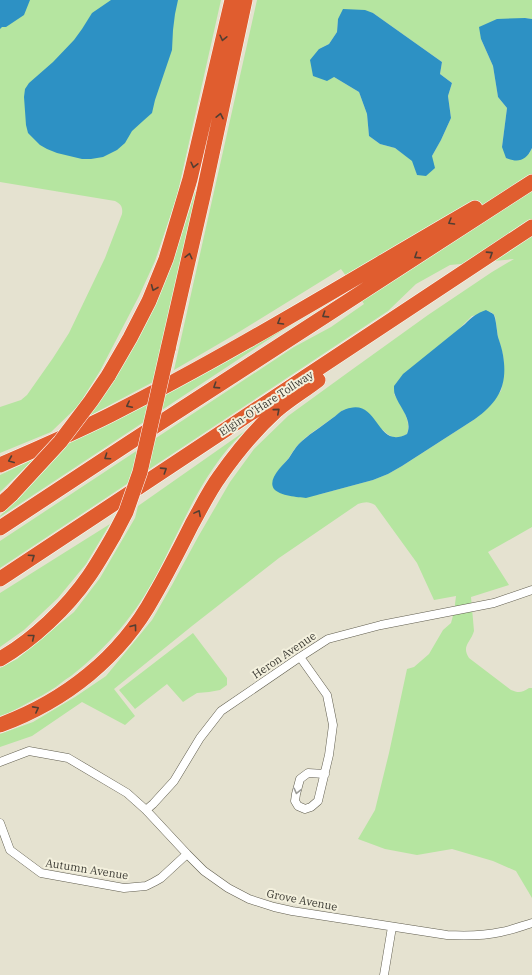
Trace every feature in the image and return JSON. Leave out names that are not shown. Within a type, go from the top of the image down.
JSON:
[{"type":"highway","points":[[0,505],[60,442],[91,400],[108,376],[149,301],[166,258],[190,179],[232,0]]},
{"type":"highway","points":[[0,659],[20,647],[54,617],[73,597],[88,578],[100,559],[126,512],[140,472],[203,196],[245,0]]},
{"type":"highway","points":[[0,465],[108,416],[170,384],[350,281],[508,188],[532,172]]},
{"type":"highway","points":[[0,528],[532,182]]},
{"type":"highway","name":"Elgin-O'Hare Tollway","points":[[0,579],[532,227]]},
{"type":"highway","points":[[0,725],[18,718],[54,699],[76,685],[116,648],[144,614],[205,499],[216,482],[239,451],[259,428],[278,410],[304,390],[412,315],[426,298]]},
{"type":"street","name":"Heron Avenue","points":[[146,810],[174,781],[200,738],[221,712],[300,657],[328,640],[381,625],[494,603],[532,590]]},
{"type":"street","points":[[300,657],[327,695],[333,725],[329,755],[325,774],[318,801],[311,808],[305,809],[298,806],[295,801],[300,779],[308,773],[325,774]]},
{"type":"street","name":"Grove Avenue","points":[[0,762],[29,751],[68,758],[127,793],[146,810],[186,854],[218,882],[238,894],[261,904],[292,911],[448,935],[466,936],[503,932],[532,923]]},
{"type":"street","name":"Autumn Avenue","points":[[0,823],[10,850],[41,873],[124,888],[146,886],[154,882],[161,878],[186,854]]},
{"type":"street","points":[[384,975],[392,927]]},
{"type":"green space","points":[[0,0],[221,0],[177,196],[155,261],[139,296],[100,371],[78,406],[51,432],[0,453],[0,407],[21,400],[27,395],[69,333],[105,258],[122,214],[122,208],[119,203],[115,201],[0,182]]},
{"type":"green space","points":[[257,0],[532,0],[532,19],[525,18],[481,39],[493,66],[498,97],[507,108],[502,147],[529,154],[532,148],[532,527],[488,552],[509,585],[471,597],[474,631],[467,644],[466,650],[469,658],[511,690],[520,692],[532,688],[532,898],[516,871],[493,861],[452,849],[417,855],[385,849],[358,839],[375,810],[407,669],[414,667],[429,654],[443,630],[451,623],[456,596],[434,600],[417,563],[375,505],[368,502],[358,504],[279,558],[114,689],[135,716],[125,725],[82,702],[32,736],[0,747],[0,734],[33,722],[75,697],[106,676],[152,620],[230,482],[254,449],[288,416],[428,315],[514,259],[450,265],[416,284],[388,311],[0,568],[0,541],[294,347],[331,327],[364,304],[341,269],[174,370]],"holes":[[[373,13],[442,62],[440,74],[452,83],[448,96],[451,118],[432,156],[417,175],[413,161],[395,148],[380,144],[369,136],[367,114],[359,92],[334,77],[319,49],[329,44],[337,32],[338,19]],[[491,312],[495,316],[498,337],[503,355],[503,381],[501,391],[475,419],[402,466],[373,480],[317,495],[273,485],[275,477],[294,449],[307,437],[343,410],[383,430],[391,436],[400,437],[407,434],[407,419],[394,394],[472,316]]]},
{"type":"green space","points":[[195,192],[198,192],[153,382],[89,416],[125,362],[152,312],[172,261]]},
{"type":"green space","points":[[292,322],[292,324],[0,517],[71,440]]},
{"type":"green space","points":[[245,431],[218,462],[206,479],[158,572],[131,616],[120,629],[97,653],[71,676],[44,694],[13,711],[0,716],[0,668],[17,659],[74,612],[100,578],[135,518],[138,506]]},
{"type":"green space","points":[[34,459],[0,492],[0,475]]},
{"type":"green space","points":[[110,524],[86,564],[58,598],[24,630],[0,647],[0,593]]},
{"type":"green space","points":[[193,633],[227,678],[227,685],[220,690],[197,693],[183,702],[167,684],[135,709],[119,690]]},
{"type":"water","points":[[0,0],[30,0],[24,15],[6,27],[2,27],[0,29]]},
{"type":"water","points":[[111,0],[178,0],[173,30],[172,50],[152,113],[132,131],[125,143],[117,150],[103,157],[82,159],[57,153],[40,145],[28,133],[24,97],[25,89],[29,83],[53,62],[74,40],[92,13]]},
{"type":"water","points":[[343,9],[365,10],[373,13],[442,62],[440,74],[452,83],[448,96],[451,118],[432,156],[435,168],[426,176],[417,175],[412,161],[395,148],[380,144],[369,136],[367,114],[359,92],[334,77],[327,81],[313,76],[310,60],[319,49],[329,44],[337,32],[338,19]]},
{"type":"water","points":[[497,19],[532,19],[532,148],[527,156],[521,160],[514,160],[506,158],[502,147],[507,108],[498,97],[493,66],[481,39],[479,27]]},
{"type":"water","points":[[486,310],[495,317],[498,337],[502,348],[504,375],[500,392],[496,399],[483,413],[402,466],[373,480],[306,498],[285,495],[274,489],[272,485],[274,477],[298,445],[346,409],[360,408],[367,411],[383,431],[390,436],[397,437],[407,434],[407,419],[395,395],[394,386],[403,374],[472,317]]}]
